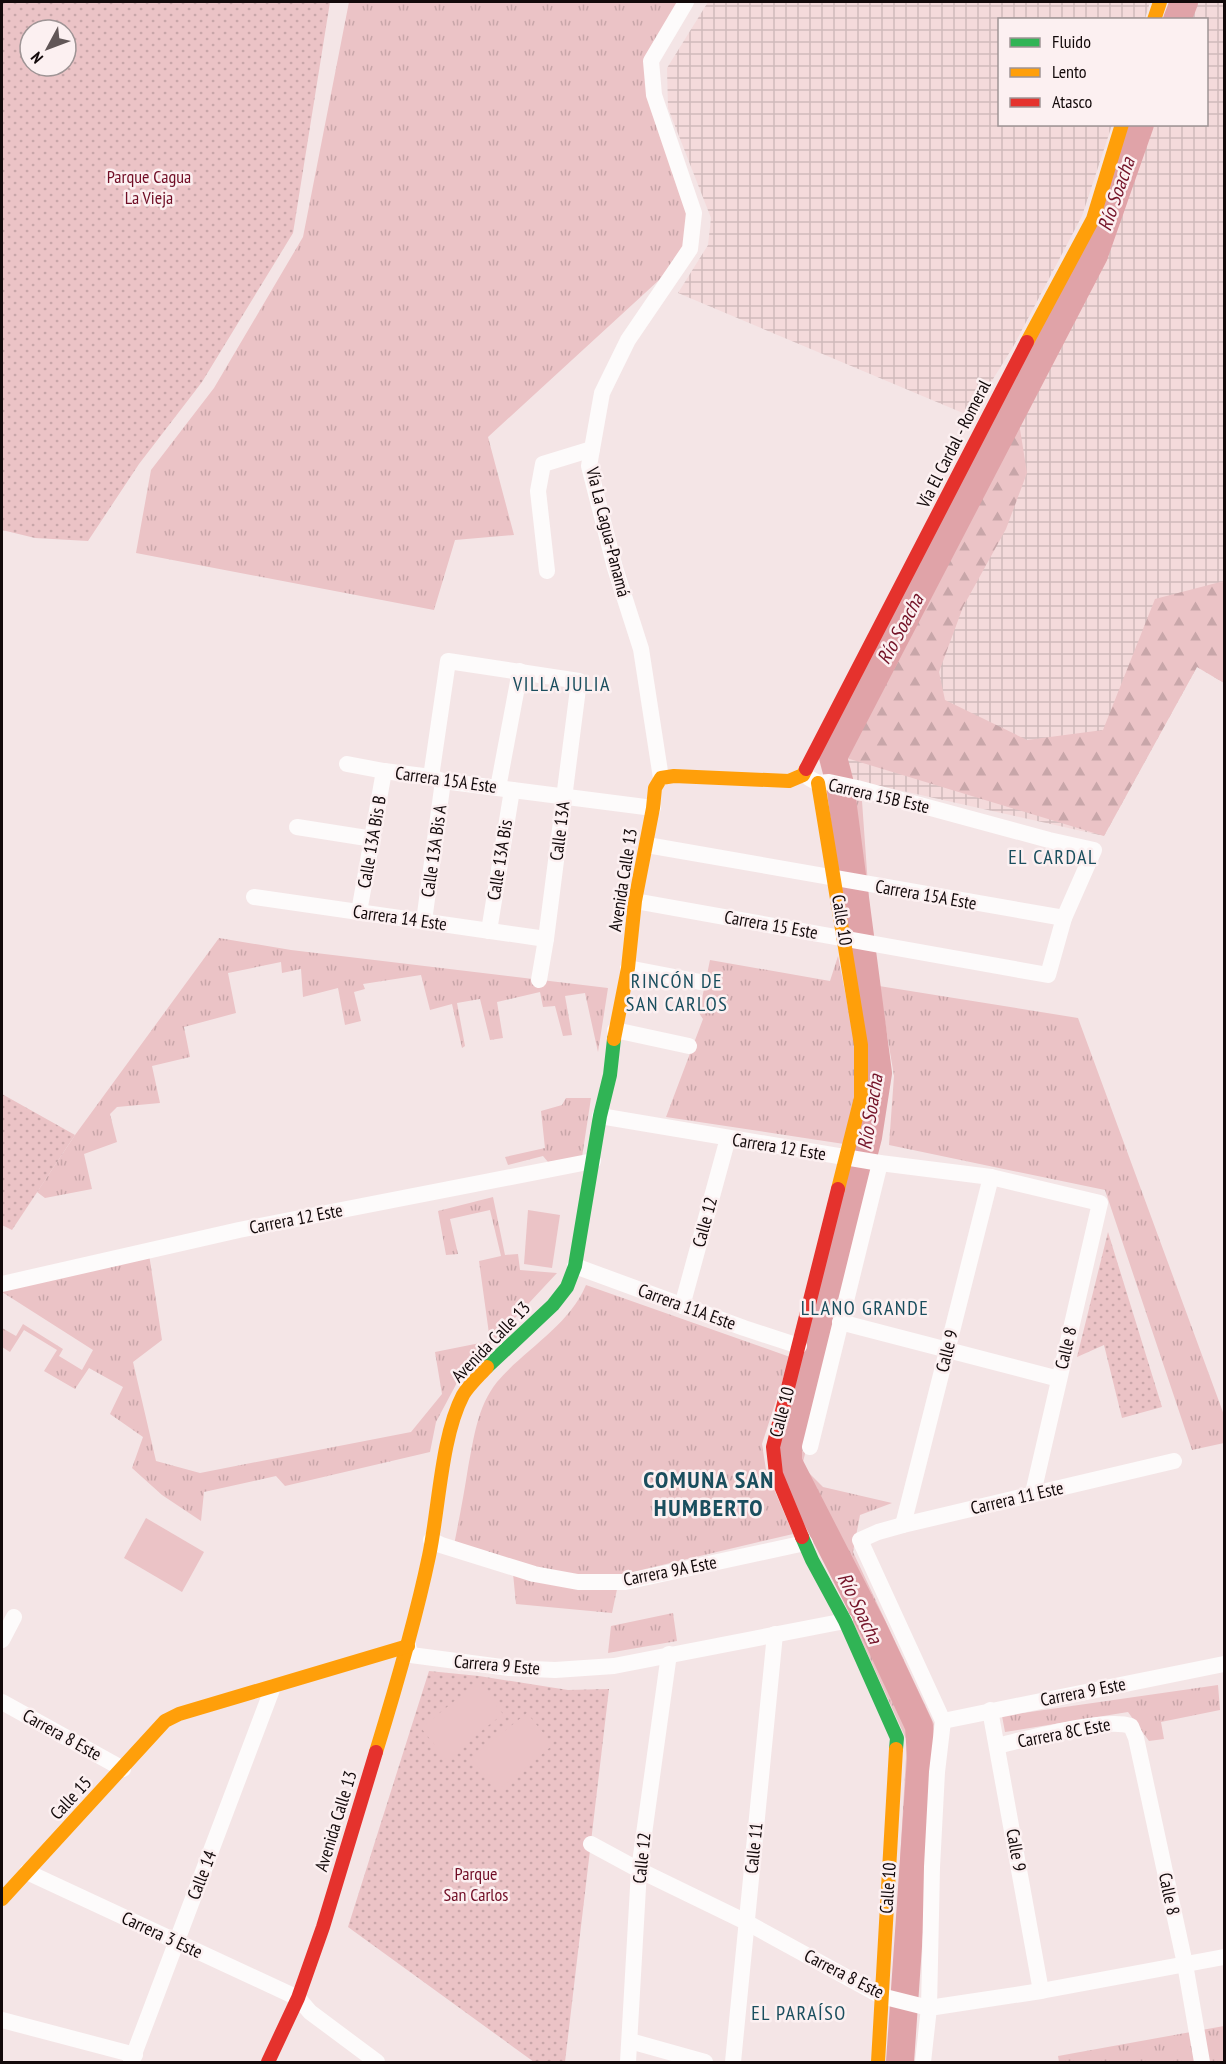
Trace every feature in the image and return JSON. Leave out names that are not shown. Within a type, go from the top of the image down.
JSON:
[{"type":"main road","points":[[1155,18],[1160,2]]},
{"type":"main road","name":"Vía El Cardal - Romeral","points":[[817,780],[978,436],[1093,219],[1121,126]]},
{"type":"main road","name":"Carrera 15B Este","points":[[662,778],[674,776],[817,780]]},
{"type":"main road","name":"Avenida Calle 13","points":[[268,2062],[298,1998],[333,1896],[408,1646],[454,1418],[464,1394],[486,1368],[553,1305],[567,1287],[575,1266],[600,1116],[610,1075],[615,1030],[628,968],[635,901],[647,844],[655,788],[662,778]]},
{"type":"main road","name":"Calle 10","points":[[817,780],[840,880],[849,939],[861,1045],[861,1098],[849,1158],[773,1447],[776,1474],[812,1560],[845,1621],[897,1738],[878,2062]]},
{"type":"main road","points":[[273,1687],[408,1646]]},
{"type":"main road","name":"Calle 15","points":[[2,1899],[165,1721],[179,1714],[273,1687]]},
{"type":"street","name":"Vía La Cagua-Panamá","points":[[662,778],[641,649],[615,568],[589,466],[602,393],[628,340],[690,249],[694,213],[654,95],[651,61],[686,2]]},
{"type":"street","points":[[547,571],[538,490],[543,464],[592,449]]},
{"type":"street","points":[[437,779],[447,661],[520,671]]},
{"type":"street","name":"Calle 13A","points":[[520,671],[579,681],[539,980]]},
{"type":"street","name":"Calle 13A Bis","points":[[489,931],[520,671]]},
{"type":"street","name":"Carrera 15A Este","points":[[347,764],[505,789],[653,808]]},
{"type":"street","name":"Calle 13A Bis B","points":[[359,912],[384,771]]},
{"type":"street","name":"Calle 13A Bis A","points":[[424,921],[437,779]]},
{"type":"street","name":"Carrera 15B Este","points":[[817,780],[857,788],[1049,840],[1094,849],[1064,918]]},
{"type":"street","points":[[297,827],[373,839]]},
{"type":"street","name":"Carrera 15A Este","points":[[647,844],[1064,918]]},
{"type":"street","name":"Carrera 14 Este","points":[[254,897],[546,939]]},
{"type":"street","name":"Carrera 15 Este","points":[[635,901],[1048,975],[1064,918]]},
{"type":"street","points":[[628,968],[700,982]]},
{"type":"street","points":[[615,1030],[689,1046]]},
{"type":"street","name":"Carrera 12 Este","points":[[600,1116],[849,1158],[991,1177],[1100,1203]]},
{"type":"street","name":"Calle 12","points":[[682,1306],[728,1138]]},
{"type":"street","name":"Carrera 12 Este","points":[[2,1284],[239,1230],[593,1161]]},
{"type":"street","name":"Calle 10","points":[[810,1448],[876,1162]]},
{"type":"street","name":"Calle 9","points":[[903,1525],[991,1177]]},
{"type":"street","name":"Calle 8","points":[[1033,1493],[1100,1203]]},
{"type":"street","name":"Carrera 11A Este","points":[[575,1266],[799,1346]]},
{"type":"street","points":[[840,1322],[1059,1379]]},
{"type":"street","name":"Carrera 11 Este","points":[[943,1721],[860,1540],[903,1525],[1174,1461]]},
{"type":"street","name":"Carrera 9A Este","points":[[431,1540],[534,1574],[578,1582],[625,1582],[805,1543]]},
{"type":"street","points":[[2,1640],[14,1617]]},
{"type":"street","name":"Carrera 9 Este","points":[[408,1646],[411,1655],[509,1668],[555,1670],[614,1666],[845,1621]]},
{"type":"street","name":"Calle 11","points":[[733,2062],[775,1634]]},
{"type":"street","name":"Calle 12","points":[[628,2062],[639,1870],[669,1654]]},
{"type":"street","name":"Carrera 9 Este","points":[[943,1721],[1224,1664]]},
{"type":"street","name":"Calle 14","points":[[133,2059],[273,1687]]},
{"type":"street","name":"Carrera 8 Este","points":[[2,1702],[123,1768]]},
{"type":"street","name":"Calle 9","points":[[990,1710],[1041,1990]]},
{"type":"street","points":[[923,2062],[929,2008],[937,1772],[943,1721]]},
{"type":"street","name":"Carrera 8C Este","points":[[997,1746],[1062,1731],[1120,1722],[1131,1726]]},
{"type":"street","name":"Calle 8","points":[[1131,1726],[1136,1738],[1185,1964],[1202,2062]]},
{"type":"street","name":"Carrera 8 Este","points":[[591,1844],[746,1922],[881,1996],[929,2008],[1224,1957]]},
{"type":"street","name":"Carrera 3 Este","points":[[27,1872],[298,1998],[310,2012],[377,2062]]},
{"type":"street","points":[[2,2020],[133,2059]]},
{"type":"street","points":[[630,2042],[705,2062]]},
{"type":"shaded area","points":[[708,2],[1150,2],[1145,18],[998,18],[998,126],[1112,126],[1082,216],[1013,347],[970,416],[678,293],[708,245],[711,218],[668,108],[667,68]]},
{"type":"shaded area","points":[[1184,2],[1224,2],[1224,683],[1197,667],[1104,836],[849,779],[843,757],[1094,255],[1140,126],[1208,126],[1208,18],[1177,18]]},
{"type":"green space","name":"Parque Cagua La Vieja","points":[[2,2],[330,2],[293,233],[202,382],[139,464],[88,541],[35,538],[2,530]]},
{"type":"green space","points":[[349,2],[690,2],[653,60],[656,95],[698,212],[694,248],[488,437],[514,535],[455,540],[434,610],[136,553],[151,470],[214,388],[303,237]]},
{"type":"green space","points":[[1016,404],[1027,473],[1006,529],[963,607],[939,672],[945,700],[1027,740],[1103,730],[1155,599],[1224,581],[1224,683],[1197,667],[1104,836],[843,757]]},
{"type":"green space","points":[[829,797],[862,801],[875,984],[890,1074],[876,1165],[802,1466],[823,1487],[892,1503],[860,1515],[853,1552],[934,1724],[912,2062],[888,2062],[907,1741],[787,1476],[783,1448],[854,1159],[844,871]]},
{"type":"green space","points":[[219,938],[291,950],[608,988],[598,1052],[585,993],[565,996],[572,1035],[563,1036],[555,1006],[543,1007],[540,992],[497,1002],[503,1038],[490,1040],[480,999],[457,1003],[465,1046],[462,1048],[452,1004],[430,1010],[421,975],[363,984],[365,989],[354,992],[361,1021],[345,1025],[338,988],[303,997],[301,969],[282,973],[281,962],[228,973],[236,1013],[184,1027],[190,1057],[152,1066],[160,1103],[117,1107],[110,1114],[117,1142],[84,1154],[92,1189],[45,1198],[37,1192],[75,1135]]},
{"type":"green space","points":[[838,956],[856,1048],[854,1099],[844,1144],[666,1117],[703,1019],[699,1013],[710,960],[830,981]]},
{"type":"green space","points":[[879,986],[1078,1018],[1224,1415],[1224,1443],[1192,1450],[1105,1190],[889,1145],[894,1076]]},
{"type":"green space","points":[[2,1094],[75,1135],[12,1230],[2,1225]]},
{"type":"green space","points":[[566,1098],[591,1098],[582,1157],[548,1162],[543,1156],[508,1165],[505,1157],[545,1148],[541,1111],[562,1105]]},
{"type":"green space","points":[[493,1197],[505,1255],[518,1254],[520,1270],[557,1273],[460,1377],[436,1422],[430,1452],[285,1486],[276,1476],[204,1492],[201,1521],[162,1495],[132,1468],[143,1437],[110,1414],[123,1387],[89,1368],[75,1389],[44,1371],[57,1350],[24,1330],[10,1352],[2,1347],[2,1328],[16,1336],[23,1324],[63,1349],[59,1356],[82,1370],[93,1350],[2,1292],[2,1289],[149,1254],[162,1340],[133,1362],[156,1461],[200,1473],[411,1432],[442,1394],[435,1352],[490,1341],[479,1261],[501,1256],[490,1210],[450,1219],[458,1254],[446,1255],[438,1211]]},
{"type":"green space","points":[[528,1210],[560,1215],[552,1268],[524,1264]]},
{"type":"green space","points":[[1108,1232],[1162,1407],[1122,1418],[1104,1345],[1077,1357]]},
{"type":"green space","points":[[586,1285],[790,1357],[762,1444],[766,1470],[793,1534],[620,1575],[612,1613],[516,1604],[512,1563],[454,1545],[475,1434],[490,1392],[508,1370],[546,1337],[569,1313]]},
{"type":"green space","points":[[146,1518],[204,1552],[182,1592],[124,1558]]},
{"type":"green space","points":[[673,1613],[677,1641],[608,1653],[611,1626]]},
{"type":"green space","name":"Parque San Carlos","points":[[429,1671],[479,1676],[568,1690],[609,1689],[565,2062],[534,2062],[348,1927]]},
{"type":"green space","points":[[478,1682],[503,1714],[446,1759],[421,1728]]},
{"type":"green space","points":[[1218,1685],[1220,1710],[1161,1722],[1164,1739],[1149,1741],[1128,1712],[1005,1732],[1002,1716]]},
{"type":"green space","points":[[527,1713],[553,1745],[497,1791],[471,1758]]},
{"type":"green space","points":[[1224,2026],[1224,2062],[1059,2062],[1058,2056]]},
{"type":"waterway","name":"Río Soacha","points":[[1178,18],[1184,2]]},
{"type":"waterway","name":"Río Soacha","points":[[900,2062],[921,1758],[919,1726],[873,1628],[788,1462],[788,1449],[868,1137],[878,1073],[840,784],[833,757],[1094,255],[1139,126]]},
{"type":"traffic: fast","points":[[487,1367],[553,1305],[567,1287],[575,1266],[600,1116],[610,1075],[614,1039]]},
{"type":"traffic: fast","points":[[802,1537],[845,1621],[897,1738],[896,1749]]},
{"type":"traffic: slow","points":[[1155,18],[1160,2]]},
{"type":"traffic: slow","points":[[1027,342],[1093,219],[1121,126]]},
{"type":"traffic: slow","points":[[614,1039],[628,968],[635,901],[655,788],[661,778],[674,776],[789,781],[803,775],[806,769]]},
{"type":"traffic: slow","points":[[818,783],[861,1045],[861,1098],[838,1189]]},
{"type":"traffic: slow","points":[[376,1752],[424,1581],[450,1431],[463,1395],[487,1367]]},
{"type":"traffic: slow","points":[[2,1899],[165,1721],[179,1714],[408,1646]]},
{"type":"traffic: slow","points":[[878,2062],[896,1749]]},
{"type":"traffic: jam","points":[[806,769],[1027,342]]},
{"type":"traffic: jam","points":[[802,1537],[776,1474],[773,1447],[838,1189]]},
{"type":"traffic: jam","points":[[268,2062],[298,1998],[323,1927],[376,1752]]},
{"type":"district","name":"VILLA JULIA","points":[[562,684]]},
{"type":"district","name":"EL CARDAL","points":[[1053,857]]},
{"type":"district","name":"RINCÓN DE SAN CARLOS","points":[[677,992]]},
{"type":"district","name":"LLANO GRANDE","points":[[865,1308]]},
{"type":"district","name":"COMUNA SAN HUMBERTO","points":[[709,1494]]},
{"type":"district","name":"EL PARAÍSO","points":[[799,2013]]}]
